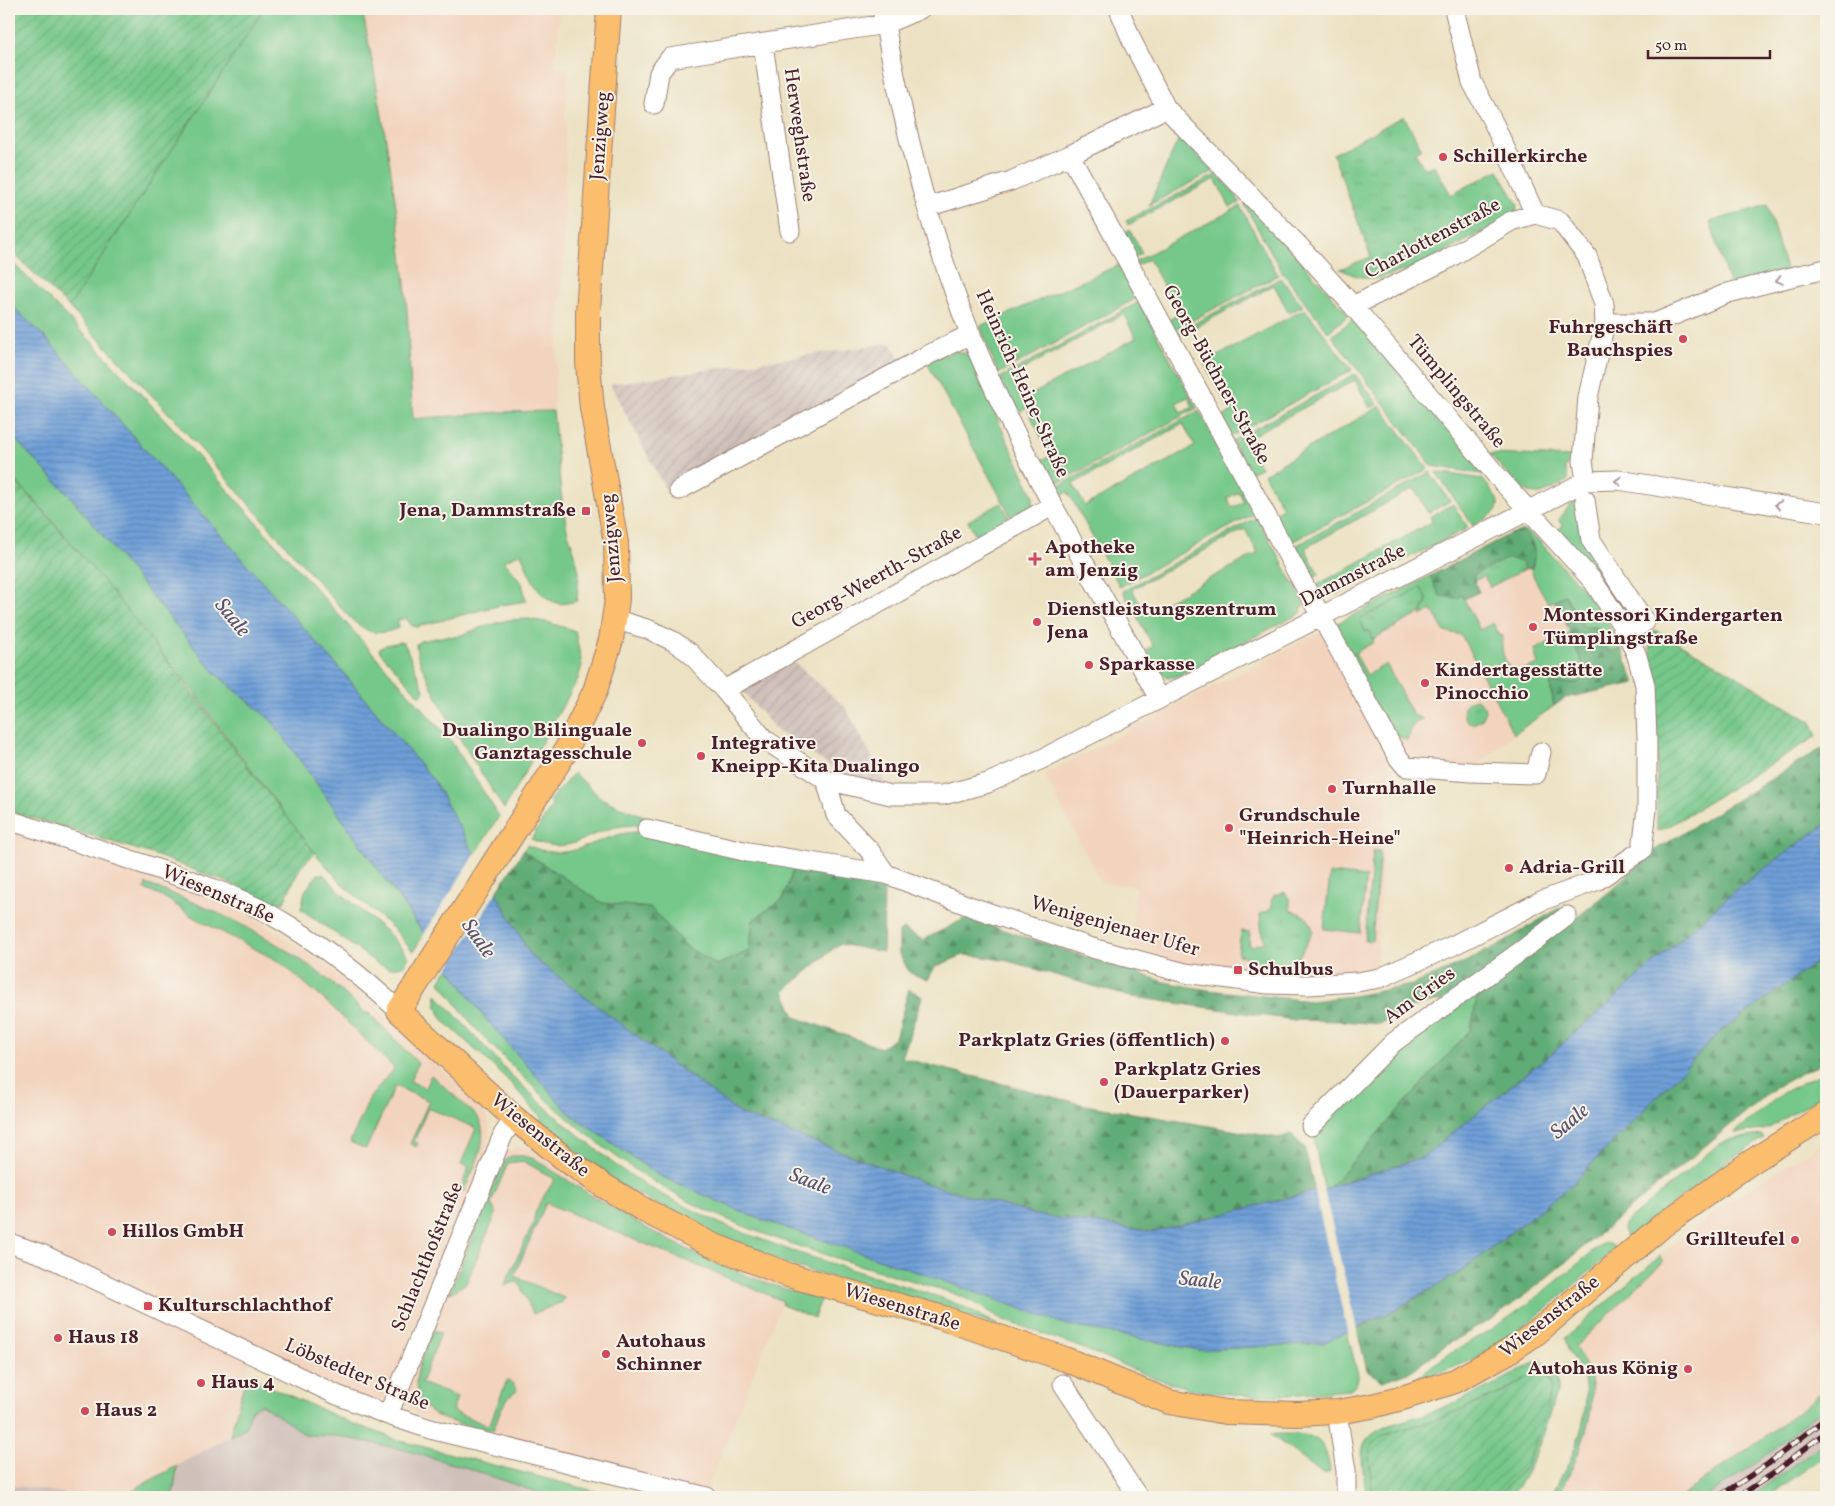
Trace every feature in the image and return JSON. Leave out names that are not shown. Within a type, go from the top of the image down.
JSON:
[{"type":"main road","name":"Jenzigweg","points":[[398,1011],[547,781],[576,732],[595,691],[606,660],[614,619],[618,577],[616,543],[592,408],[588,364],[588,312],[609,9]]},
{"type":"main road","name":"Wiesenstraße","points":[[398,1011],[514,1118],[565,1159],[604,1186],[646,1211],[710,1244],[788,1275],[940,1317],[1064,1359],[1169,1402],[1226,1412],[1297,1414],[1337,1412],[1372,1406],[1428,1391],[1455,1381],[1508,1352],[1551,1320],[1663,1225],[1751,1162],[1826,1114]]},
{"type":"street","points":[[654,104],[659,73],[670,58],[764,44],[920,9]]},
{"type":"street","name":"Tümplingstraße","points":[[1119,9],[1133,43],[1166,108],[1301,248],[1353,306],[1593,581],[1627,633],[1637,656],[1644,685],[1647,739],[1647,801],[1642,850]]},
{"type":"street","points":[[1454,9],[1472,82],[1494,124],[1535,214]]},
{"type":"street","name":"Heinrich-Heine-Straße","points":[[884,16],[918,174],[927,207],[971,334],[1007,416],[1052,506],[1159,699]]},
{"type":"street","name":"Herweghstraße","points":[[764,44],[790,231]]},
{"type":"street","points":[[927,207],[1010,181],[1070,155],[1166,108]]},
{"type":"street","name":"Georg-Büchner-Straße","points":[[1070,155],[1397,756],[1406,767],[1536,774],[1540,752]]},
{"type":"street","name":"Charlottenstraße","points":[[1353,306],[1446,260],[1511,221],[1535,214],[1560,221],[1587,256],[1604,304],[1605,323],[1588,397],[1583,461],[1586,481]]},
{"type":"street","points":[[1605,323],[1655,323],[1728,294],[1787,278],[1826,270]]},
{"type":"street","points":[[678,490],[930,354],[971,334]]},
{"type":"street","name":"Dammstraße","points":[[614,619],[642,627],[673,641],[690,653],[724,690],[764,739],[826,780],[891,794],[943,795],[988,783],[1026,766],[1586,481],[1618,480],[1826,513]]},
{"type":"street","points":[[1585,500],[1591,540],[1645,622],[1627,633]]},
{"type":"street","name":"Georg-Weerth-Straße","points":[[724,690],[1052,506]]},
{"type":"street","points":[[826,780],[836,815],[870,850],[886,874]]},
{"type":"street","name":"Wiesenstraße","points":[[9,820],[142,864],[236,898],[284,922],[322,948],[372,986],[398,1011]]},
{"type":"street","name":"Wenigenjenaer Ufer","points":[[647,829],[748,852],[886,874],[981,910],[1092,948],[1152,965],[1197,975],[1268,984],[1308,985],[1357,982],[1380,978],[1454,945],[1541,902],[1598,880],[1642,850]]},
{"type":"street","name":"Am Gries","points":[[1311,1126],[1394,1042],[1567,916]]},
{"type":"street","name":"Schlachthofstraße","points":[[388,1415],[503,1135],[514,1118]]},
{"type":"street","name":"Löbstedter Straße","points":[[9,1243],[44,1255],[337,1395],[388,1415],[430,1430],[706,1497]]},
{"type":"street","points":[[1063,1384],[1138,1497]]},
{"type":"street","points":[[1337,1412],[1346,1471],[1346,1497]]},
{"type":"shaded area","points":[[362,9],[560,9],[555,67],[569,70],[565,118],[566,164],[563,264],[553,411],[500,412],[413,420]]},
{"type":"shaded area","points":[[891,343],[902,362],[667,492],[610,384]]},
{"type":"shaded area","points":[[1522,531],[1529,533],[1540,542],[1584,590],[1605,619],[1622,650],[1635,683],[1565,698],[1514,734],[1471,772],[1406,767],[1332,626],[1510,534]]},
{"type":"shaded area","name":"Grundschule \"Heinrich-Heine\"","points":[[1322,631],[1390,756],[1376,969],[1304,977],[1178,962],[1130,947],[1136,886],[1101,883],[1044,774]]},
{"type":"shaded area","points":[[793,661],[846,708],[883,779],[883,787],[832,767],[777,731],[742,690]]},
{"type":"shaded area","points":[[9,829],[182,886],[251,917],[319,960],[364,996],[481,1105],[489,1123],[485,1156],[388,1393],[384,1397],[379,1400],[367,1400],[9,1236]]},
{"type":"shaded area","points":[[1826,1141],[1826,1388],[1795,1415],[1680,1497],[1550,1497],[1566,1469],[1578,1440],[1586,1409],[1584,1378],[1577,1362],[1565,1347],[1565,1338],[1671,1246],[1752,1186]]},
{"type":"shaded area","points":[[517,1146],[531,1149],[559,1167],[790,1283],[706,1492],[420,1417],[409,1406],[406,1393],[504,1153]]},
{"type":"shaded area","points":[[9,1251],[69,1274],[250,1360],[230,1436],[120,1497],[88,1497],[9,1485]]},
{"type":"shaded area","points":[[246,1376],[351,1423],[401,1441],[617,1497],[120,1497],[230,1436]]},
{"type":"shaded area","points":[[1826,1407],[1826,1441],[1777,1478],[1750,1497],[1705,1497],[1765,1456]]},
{"type":"shaded area","points":[[9,1485],[30,1488],[88,1497],[9,1497]]},
{"type":"green space","points":[[9,9],[264,9],[69,307],[9,249]]},
{"type":"green space","points":[[264,9],[362,9],[387,145],[397,214],[406,300],[413,419],[500,412],[553,411],[561,493],[567,530],[579,572],[577,601],[559,604],[544,595],[530,575],[521,553],[504,561],[522,583],[526,601],[501,605],[416,627],[412,626],[406,618],[398,620],[398,628],[387,632],[369,631],[362,627],[354,622],[174,419],[69,307]]},
{"type":"green space","points":[[1404,116],[1421,148],[1415,152],[1424,169],[1434,165],[1451,195],[1498,170],[1518,205],[1515,215],[1414,268],[1375,279],[1356,276],[1340,269],[1371,257],[1333,154]]},
{"type":"green space","points":[[1179,138],[1214,171],[1149,205]]},
{"type":"green space","points":[[1217,174],[1236,195],[1239,203],[1230,207],[1215,179],[1128,225],[1126,221]]},
{"type":"green space","points":[[1246,200],[1349,315],[1328,332],[1283,273],[1245,206]]},
{"type":"green space","points":[[1767,205],[1787,273],[1731,290],[1710,222]]},
{"type":"green space","points":[[1240,206],[1278,275],[1172,331],[1167,321],[1179,314],[1149,259],[1136,266],[1134,262]]},
{"type":"green space","points":[[1130,230],[1142,253],[1132,258],[1120,235]]},
{"type":"green space","points":[[9,259],[94,344],[169,424],[451,741],[499,816],[475,855],[434,781],[347,677],[45,337],[9,303]]},
{"type":"green space","points":[[1119,265],[1137,298],[998,374],[980,326]]},
{"type":"green space","points":[[1281,278],[1303,306],[1289,313],[1274,285],[1176,338],[1174,334]]},
{"type":"green space","points":[[1139,302],[1197,408],[1052,486],[1039,461],[1050,456],[1027,408],[1016,413],[1000,378]],"holes":[[[1123,314],[1136,338],[1027,397],[1015,374]],[[1188,397],[1193,407],[1181,413],[1176,403]]]},
{"type":"green space","points":[[1305,309],[1352,370],[1230,437],[1220,419],[1231,412],[1204,363]]},
{"type":"green space","points":[[1353,319],[1486,472],[1482,474],[1432,466],[1332,336]]},
{"type":"green space","points":[[957,351],[970,355],[1033,495],[1033,507],[1013,520],[926,361]]},
{"type":"green space","points":[[1355,374],[1378,404],[1370,408],[1355,380],[1246,439],[1261,468],[1249,473],[1232,441]]},
{"type":"green space","points":[[1380,406],[1428,469],[1288,544],[1271,514],[1283,508],[1264,474]]},
{"type":"green space","points":[[1199,411],[1255,513],[1120,587],[1068,492],[1058,498],[1053,489]],"holes":[[[1183,424],[1195,446],[1085,506],[1073,484]],[[1239,492],[1244,502],[1232,508],[1227,498]]]},
{"type":"green space","points":[[9,433],[70,496],[216,674],[272,721],[424,934],[413,952],[394,929],[344,886],[315,853],[191,689],[48,515],[9,474]]},
{"type":"green space","points":[[1489,454],[1574,457],[1574,459],[1565,468],[1568,480],[1540,494],[1533,494],[1520,486]]},
{"type":"green space","points":[[1430,472],[1450,501],[1428,513],[1414,488],[1305,548],[1319,575],[1308,581],[1290,549]]},
{"type":"green space","points":[[1436,472],[1482,479],[1498,501],[1496,510],[1473,526]]},
{"type":"green space","points":[[9,474],[42,509],[135,620],[315,853],[300,868],[283,903],[270,902],[227,882],[152,854],[9,811]]},
{"type":"green space","points":[[1578,500],[1619,596],[1618,599],[1558,530],[1562,526],[1559,520],[1569,506]]},
{"type":"green space","points":[[1001,503],[1011,521],[978,539],[968,521]]},
{"type":"green space","points":[[1453,504],[1468,528],[1337,594],[1330,595],[1325,593],[1317,585],[1432,522],[1430,517]]},
{"type":"green space","points":[[1257,517],[1303,603],[1301,613],[1180,675],[1168,677],[1159,671],[1147,650],[1153,646],[1123,591]],"holes":[[[1245,529],[1258,553],[1145,613],[1132,589]]]},
{"type":"green space","points":[[1522,531],[1529,533],[1540,542],[1584,590],[1605,619],[1622,650],[1608,651],[1597,627],[1584,627],[1565,595],[1548,603],[1531,572],[1534,560],[1533,545]]},
{"type":"green space","points":[[1522,531],[1529,539],[1533,548],[1532,568],[1525,569],[1522,563],[1474,575],[1474,581],[1479,592],[1464,599],[1462,595],[1457,598],[1440,596],[1430,576],[1510,534]]},
{"type":"green space","points":[[1506,559],[1522,563],[1525,569],[1490,587],[1484,576],[1474,581],[1474,575]]},
{"type":"green space","points":[[1430,576],[1441,596],[1462,595],[1480,630],[1493,623],[1500,636],[1502,635],[1504,656],[1507,665],[1514,673],[1538,664],[1534,650],[1570,632],[1583,665],[1581,682],[1550,684],[1554,706],[1514,734],[1461,635],[1444,631],[1432,610],[1421,616],[1427,600],[1420,587],[1365,632],[1368,630],[1374,642],[1355,653],[1367,675],[1386,664],[1413,715],[1423,719],[1413,725],[1407,741],[1389,731],[1332,626]]},
{"type":"green space","points":[[1421,587],[1427,600],[1421,613],[1373,639],[1368,630],[1365,632],[1360,619]]},
{"type":"green space","points":[[1565,595],[1583,627],[1597,627],[1608,651],[1622,650],[1635,683],[1565,698],[1554,706],[1550,684],[1580,682],[1583,665],[1570,632],[1554,600]]},
{"type":"green space","points":[[529,619],[575,631],[582,665],[578,679],[504,809],[438,700],[417,654],[416,644],[420,641],[447,636],[456,637],[508,620]]},
{"type":"green space","points":[[1655,630],[1720,666],[1811,722],[1817,736],[1666,828],[1657,831],[1655,711],[1649,640]]},
{"type":"green space","points":[[404,643],[406,647],[424,690],[420,696],[380,652],[379,649],[386,645]]},
{"type":"green space","points":[[1477,699],[1484,706],[1485,711],[1481,720],[1473,724],[1466,719],[1463,711],[1467,703]]},
{"type":"green space","points":[[1826,746],[1826,824],[1740,886],[1557,1049],[1423,1157],[1330,1187],[1471,1029],[1478,993],[1411,1007],[1379,1024],[1294,1020],[1127,996],[1008,961],[978,956],[963,955],[935,967],[928,980],[910,973],[899,954],[899,932],[903,929],[923,940],[966,918],[1165,982],[1208,990],[1311,1001],[1359,995],[1412,985],[1461,964],[1500,944],[1559,908],[1575,919],[1609,892],[1653,851]]},
{"type":"green space","points":[[574,773],[601,798],[613,804],[706,837],[665,828],[633,825],[609,829],[568,845],[557,846],[531,839],[553,804],[549,801]]},
{"type":"green space","points":[[635,832],[795,864],[783,899],[753,920],[749,951],[717,965],[687,947],[651,908],[602,903],[523,851],[527,845],[543,851],[570,851]]},
{"type":"green space","points":[[523,851],[602,903],[651,908],[687,947],[717,965],[749,951],[753,920],[783,899],[795,864],[884,879],[883,952],[839,944],[784,991],[795,1017],[881,1048],[895,1038],[909,989],[922,997],[902,1058],[1085,1105],[1279,1138],[1291,1134],[1304,1147],[1315,1191],[1154,1232],[1036,1215],[921,1182],[740,1114],[531,956],[496,893]]},
{"type":"green space","points":[[1373,851],[1380,851],[1372,941],[1365,941]]},
{"type":"green space","points":[[1330,873],[1366,877],[1360,933],[1324,929]]},
{"type":"green space","points":[[318,874],[323,874],[341,893],[389,934],[409,957],[403,966],[390,968],[378,964],[301,909],[305,891]]},
{"type":"green space","points":[[146,884],[235,921],[290,952],[316,970],[365,1013],[369,1013],[418,1063],[410,1081],[425,1088],[431,1075],[477,1116],[483,1134],[482,1144],[464,1191],[460,1190],[469,1167],[461,1164],[476,1128],[428,1108],[414,1142],[418,1143],[416,1147],[410,1144],[429,1101],[395,1086],[366,1149],[350,1142],[371,1096],[394,1068],[329,1004],[280,962],[193,917],[167,899],[144,889]]},
{"type":"green space","points":[[1285,892],[1290,900],[1290,910],[1305,917],[1310,922],[1313,931],[1295,964],[1272,966],[1238,955],[1241,931],[1250,932],[1249,944],[1254,947],[1256,944],[1266,942],[1262,935],[1260,914],[1268,911],[1272,906],[1271,901],[1274,895]]},
{"type":"green space","points":[[1826,955],[1826,1060],[1776,1087],[1534,1288],[1498,1315],[1440,1349],[1411,1371],[1383,1381],[1367,1371],[1357,1328],[1391,1312],[1459,1273],[1570,1186],[1719,1033]]},
{"type":"green space","points":[[448,967],[484,1017],[569,1113],[658,1175],[754,1217],[1067,1325],[1199,1350],[1323,1343],[1347,1332],[1358,1380],[1350,1390],[1287,1395],[1250,1396],[1199,1391],[1151,1377],[1082,1348],[1001,1319],[972,1301],[952,1293],[788,1243],[694,1204],[663,1188],[605,1149],[551,1104],[526,1080],[477,1030],[440,982]]},
{"type":"green space","points":[[1478,993],[1471,1029],[1330,1187],[1324,1188],[1315,1146],[1315,1131],[1323,1118],[1403,1047]]},
{"type":"green space","points":[[436,994],[510,1074],[552,1113],[619,1168],[657,1192],[721,1224],[792,1251],[942,1298],[964,1307],[999,1326],[790,1265],[715,1237],[609,1178],[540,1120],[541,1117],[506,1078],[444,1021],[437,1008]]},
{"type":"green space","points":[[1826,1071],[1826,1093],[1769,1128],[1735,1133],[1784,1092]]},
{"type":"green space","points":[[1762,1135],[1764,1138],[1730,1160],[1627,1239],[1623,1230],[1624,1224],[1719,1144],[1732,1139]]},
{"type":"green space","points":[[511,1156],[535,1159],[637,1223],[707,1259],[781,1288],[821,1299],[814,1318],[782,1305],[783,1301],[546,1203],[514,1276],[564,1298],[562,1302],[533,1314],[519,1283],[516,1282],[504,1286],[534,1222],[538,1206],[555,1179],[523,1161],[508,1163],[491,1203],[496,1214],[466,1283],[449,1294],[503,1162]]},
{"type":"green space","points":[[1602,1244],[1612,1245],[1615,1249],[1547,1308],[1511,1335],[1473,1359],[1445,1371],[1415,1380],[1435,1363],[1515,1313]]},
{"type":"green space","points":[[1660,1256],[1664,1261],[1575,1347],[1589,1374],[1592,1393],[1591,1408],[1583,1440],[1571,1470],[1557,1497],[1550,1497],[1572,1456],[1578,1441],[1585,1411],[1586,1395],[1584,1380],[1568,1349],[1565,1338]]},
{"type":"green space","points":[[434,1330],[441,1333],[421,1383],[457,1397],[452,1411],[489,1426],[507,1380],[513,1384],[517,1391],[504,1403],[493,1431],[465,1425],[438,1416],[427,1409],[420,1400],[416,1387],[418,1370]]},
{"type":"green space","points":[[1540,1359],[1549,1367],[1558,1380],[1557,1393],[1531,1464],[1510,1497],[1497,1497],[1526,1466],[1539,1370],[1501,1393],[1438,1419],[1381,1436],[1369,1457],[1373,1497],[1366,1497],[1362,1462],[1363,1449],[1367,1439],[1376,1431],[1439,1409],[1507,1378]]},
{"type":"green space","points":[[1539,1370],[1546,1371],[1552,1385],[1542,1426],[1526,1466],[1497,1497],[1373,1497],[1369,1457],[1372,1444],[1381,1436],[1438,1419],[1501,1393]]},
{"type":"green space","points":[[246,1376],[351,1423],[401,1441],[617,1497],[550,1497],[468,1468],[397,1448],[337,1436],[306,1435],[261,1404],[252,1409],[245,1428],[230,1436]]},
{"type":"green space","points":[[1826,1388],[1826,1407],[1765,1456],[1705,1497],[1680,1497],[1795,1415]]},
{"type":"green space","points":[[1270,1434],[1294,1434],[1312,1437],[1324,1448],[1330,1472],[1324,1475]]},
{"type":"green space","points":[[1826,1441],[1826,1455],[1767,1497],[1750,1497]]},
{"type":"green space","points":[[177,1466],[173,1497],[120,1497]]},
{"type":"water","name":"Saale","points":[[9,303],[45,337],[347,677],[434,781],[531,956],[740,1114],[921,1182],[1036,1215],[1154,1232],[1330,1187],[1423,1157],[1557,1049],[1740,886],[1826,824],[1826,955],[1719,1033],[1570,1186],[1459,1273],[1391,1312],[1323,1343],[1199,1350],[1067,1325],[754,1217],[658,1175],[569,1113],[484,1017],[272,721],[216,674],[70,496],[9,433]]},
{"type":"pier","points":[[476,852],[497,891],[447,970],[423,936]]},
{"type":"pier","points":[[1323,1186],[1357,1330],[1348,1334],[1314,1188]]},
{"type":"railway","points":[[1718,1497],[1768,1464],[1826,1418]]},
{"type":"railway","points":[[1738,1497],[1774,1473],[1826,1432]]},
{"type":"place","name":"Schillerkirche","points":[[1443,157]]},
{"type":"place","name":"Fuhrgeschäft Bauchspies","points":[[1683,339]]},
{"type":"place","name":"Jena, Dammstraße","points":[[586,511]]},
{"type":"place","name":"Apotheke am Jenzig","points":[[1035,559]]},
{"type":"place","name":"Dienstleistungszentrum Jena","points":[[1037,622]]},
{"type":"place","name":"Montessori Kindergarten Tümplingstraße","points":[[1533,627]]},
{"type":"place","name":"Sparkasse","points":[[1089,665]]},
{"type":"place","name":"Kindertagesstätte Pinocchio","points":[[1425,683]]},
{"type":"place","name":"Dualingo Bilinguale Ganztagesschule","points":[[642,743]]},
{"type":"place","name":"Integrative Kneipp-Kita Dualingo","points":[[701,756]]},
{"type":"place","name":"Turnhalle","points":[[1332,789]]},
{"type":"place","name":"Grundschule \"Heinrich-Heine\"","points":[[1229,828]]},
{"type":"place","name":"Adria-Grill","points":[[1509,868]]},
{"type":"place","name":"Schulbus","points":[[1238,970]]},
{"type":"place","name":"Parkplatz Gries (öffentlich)","points":[[1225,1041]]},
{"type":"place","name":"Parkplatz Gries (Dauerparker)","points":[[1104,1082]]},
{"type":"place","name":"Hillos GmbH","points":[[112,1232]]},
{"type":"place","name":"Grillteufel","points":[[1795,1240]]},
{"type":"place","name":"Kulturschlachthof","points":[[148,1306]]},
{"type":"place","name":"Haus 18","points":[[58,1338]]},
{"type":"place","name":"Autohaus Schinner","points":[[606,1354]]},
{"type":"place","name":"Autohaus König","points":[[1688,1369]]},
{"type":"place","name":"Haus 4","points":[[201,1383]]},
{"type":"place","name":"Haus 2","points":[[85,1411]]}]
